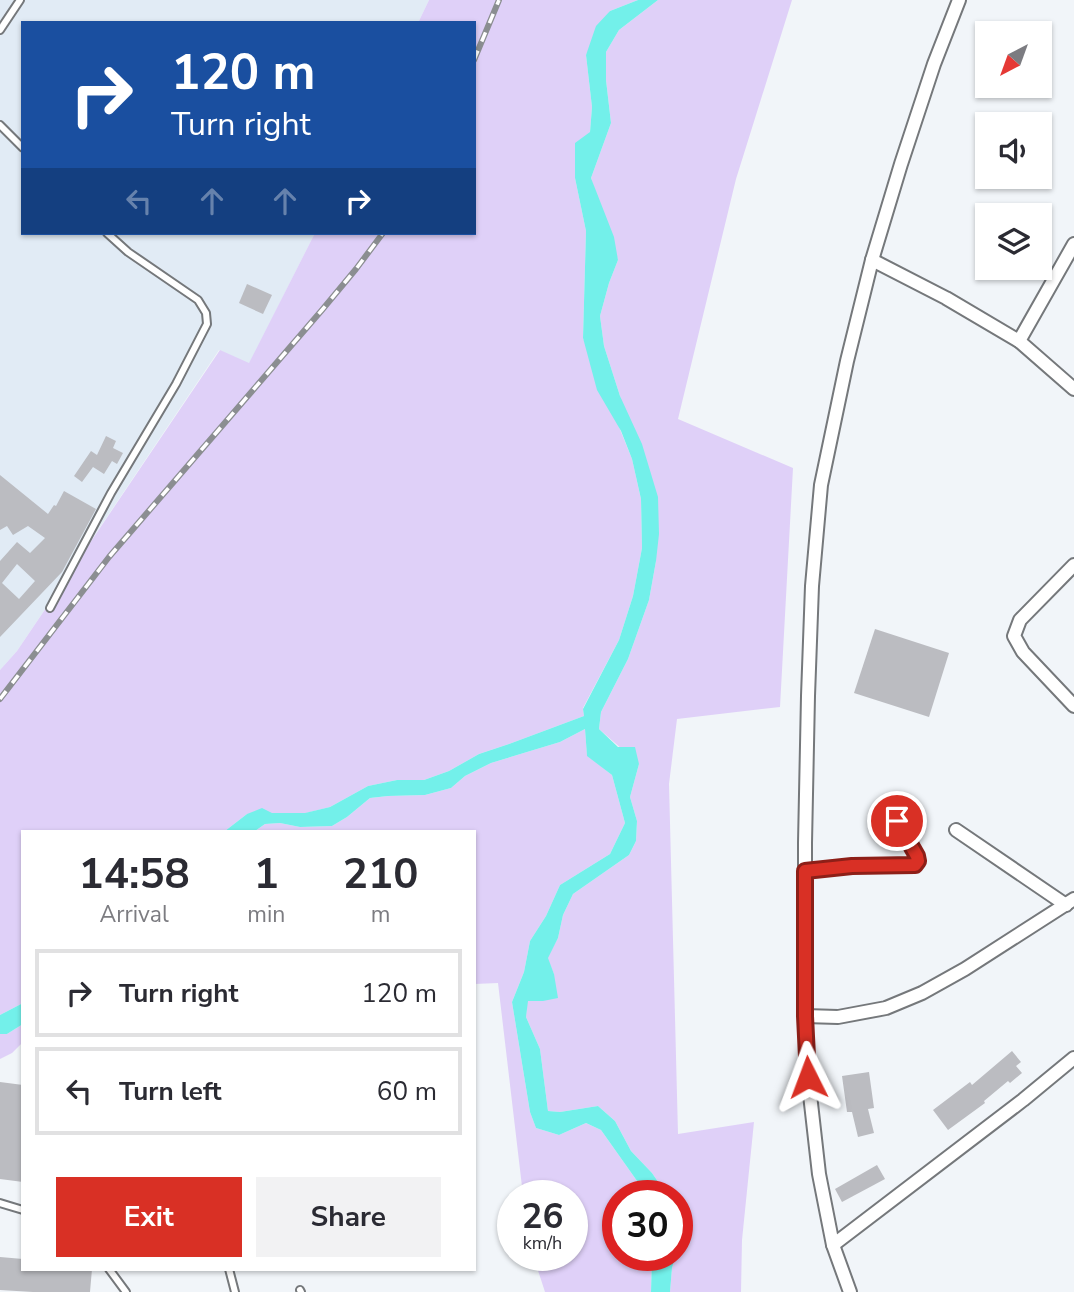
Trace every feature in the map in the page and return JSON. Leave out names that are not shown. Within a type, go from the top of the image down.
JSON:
[{"type":"street","points":[[850,1292],[834,1245],[818,1161],[808,1077],[805,1016],[808,696],[821,485],[872,260],[930,77],[959,0]]},
{"type":"street","points":[[1019,341],[1074,244]]},
{"type":"street","points":[[872,260],[946,298],[1019,341],[1074,389]]},
{"type":"street","points":[[1074,565],[1020,620],[1014,636],[1023,652],[1074,706]]},
{"type":"street","points":[[805,1016],[838,1017],[886,1008],[922,993],[1070,902],[956,830]]},
{"type":"street","points":[[834,1245],[1074,1058]]},
{"type":"lane","points":[[0,30],[20,0]]},
{"type":"lane","points":[[0,125],[21,146]]},
{"type":"lane","points":[[50,608],[111,493],[176,384],[208,319],[198,300],[128,252],[109,235]]},
{"type":"lane","points":[[805,871],[852,866],[915,865],[917,856],[897,821]]},
{"type":"lane","points":[[0,1203],[21,1209]]},
{"type":"lane","points":[[110,1271],[126,1292]]},
{"type":"lane","points":[[230,1271],[235,1292]]},
{"type":"shaded area","points":[[0,0],[429,0],[419,21],[21,21],[21,235],[314,235],[249,364],[219,350],[17,651],[0,670]]},
{"type":"shaded area","points":[[429,0],[638,0],[610,11],[586,55],[592,107],[590,132],[575,178],[586,231],[583,338],[632,459],[641,499],[642,548],[633,596],[619,640],[583,708],[584,716],[479,754],[449,771],[424,780],[397,780],[368,786],[330,807],[306,813],[247,814],[226,830],[21,830],[21,1004],[0,1015],[0,670],[17,651],[220,350],[249,363],[314,235],[476,235],[476,21],[419,21]]},
{"type":"shaded area","points":[[658,0],[792,0],[736,179],[678,419],[793,468],[780,707],[677,719],[669,784],[678,1134],[754,1122],[742,1240],[741,1292],[670,1292],[672,1271],[693,1271],[693,1180],[657,1180],[631,1151],[615,1121],[598,1106],[560,1112],[548,1111],[540,1049],[526,1017],[527,1001],[543,1001],[554,974],[547,958],[558,938],[563,915],[573,894],[629,855],[636,841],[637,821],[630,797],[639,764],[599,729],[601,712],[628,659],[649,600],[656,561],[620,396],[604,346],[600,316],[618,260],[591,178],[611,123],[606,52],[619,30]]},
{"type":"shaded area","points":[[585,729],[587,755],[612,775],[625,823],[610,854],[560,885],[546,916],[530,941],[524,972],[512,1002],[530,1112],[536,1128],[559,1135],[586,1123],[601,1130],[636,1180],[602,1180],[602,1271],[652,1271],[651,1292],[545,1292],[538,1271],[588,1271],[588,1180],[521,1180],[498,983],[476,984],[476,830],[256,830],[265,824],[280,823],[300,827],[332,826],[370,798],[425,795],[451,788],[465,776],[491,763],[560,742]]},
{"type":"shaded area","points":[[21,1025],[21,1044],[0,1059],[0,1034],[7,1034]]},
{"type":"water","points":[[638,0],[658,0],[619,30],[606,52],[611,123],[591,178],[614,237],[618,260],[600,316],[604,346],[620,396],[642,444],[658,497],[659,534],[649,600],[628,659],[601,712],[599,729],[618,747],[635,747],[639,764],[630,797],[637,821],[636,841],[629,855],[573,894],[548,958],[558,998],[528,1001],[526,1017],[540,1049],[548,1111],[560,1112],[598,1106],[615,1121],[631,1151],[657,1180],[636,1180],[601,1130],[586,1123],[559,1135],[536,1128],[530,1112],[512,1002],[524,972],[530,941],[546,916],[560,885],[610,854],[625,823],[612,775],[587,756],[585,729],[560,742],[491,763],[465,776],[451,788],[425,795],[370,798],[332,826],[300,827],[280,823],[265,824],[256,830],[226,830],[247,814],[262,808],[272,813],[305,813],[330,807],[368,786],[397,780],[424,780],[449,771],[479,754],[584,716],[583,709],[619,640],[633,596],[642,548],[641,499],[632,459],[621,431],[597,390],[583,338],[586,231],[575,178],[575,143],[590,132],[592,107],[586,55],[596,26],[610,11]]},
{"type":"water","points":[[21,1004],[21,1025],[7,1034],[0,1034],[0,1015]]},
{"type":"water","points":[[652,1271],[672,1271],[670,1292],[651,1292]]},
{"type":"building","points":[[247,284],[272,295],[263,314],[239,303]]},
{"type":"building","points":[[106,436],[116,441],[113,448],[123,453],[117,464],[112,461],[104,474],[93,467],[82,482],[74,476],[91,451],[97,455]]},
{"type":"building","points":[[0,475],[48,514],[64,491],[96,509],[62,572],[0,637],[0,561],[17,542],[30,553],[45,538],[28,526],[13,535],[7,526],[0,530]],"holes":[[[17,564],[35,581],[19,599],[2,583]]]},
{"type":"building","points":[[875,629],[949,653],[929,717],[854,693]]},
{"type":"building","points":[[1012,1051],[1021,1062],[1016,1066],[1022,1073],[1010,1083],[1008,1081],[984,1101],[985,1103],[948,1130],[933,1110],[970,1082],[972,1085]]},
{"type":"building","points":[[869,1072],[874,1108],[868,1109],[874,1133],[858,1137],[852,1112],[847,1112],[842,1076]]},
{"type":"building","points":[[0,1082],[21,1085],[21,1182],[0,1179]]},
{"type":"building","points":[[877,1165],[885,1179],[842,1202],[835,1189]]},
{"type":"building","points":[[0,1257],[21,1259],[21,1271],[92,1271],[90,1292],[0,1290]]},
{"type":"railway","points":[[476,55],[499,0]]},
{"type":"railway","points":[[0,699],[109,557],[322,310],[382,235]]},
{"type":"route","points":[[808,1077],[805,1016],[805,871],[852,866],[915,865],[917,856],[897,821]]}]
